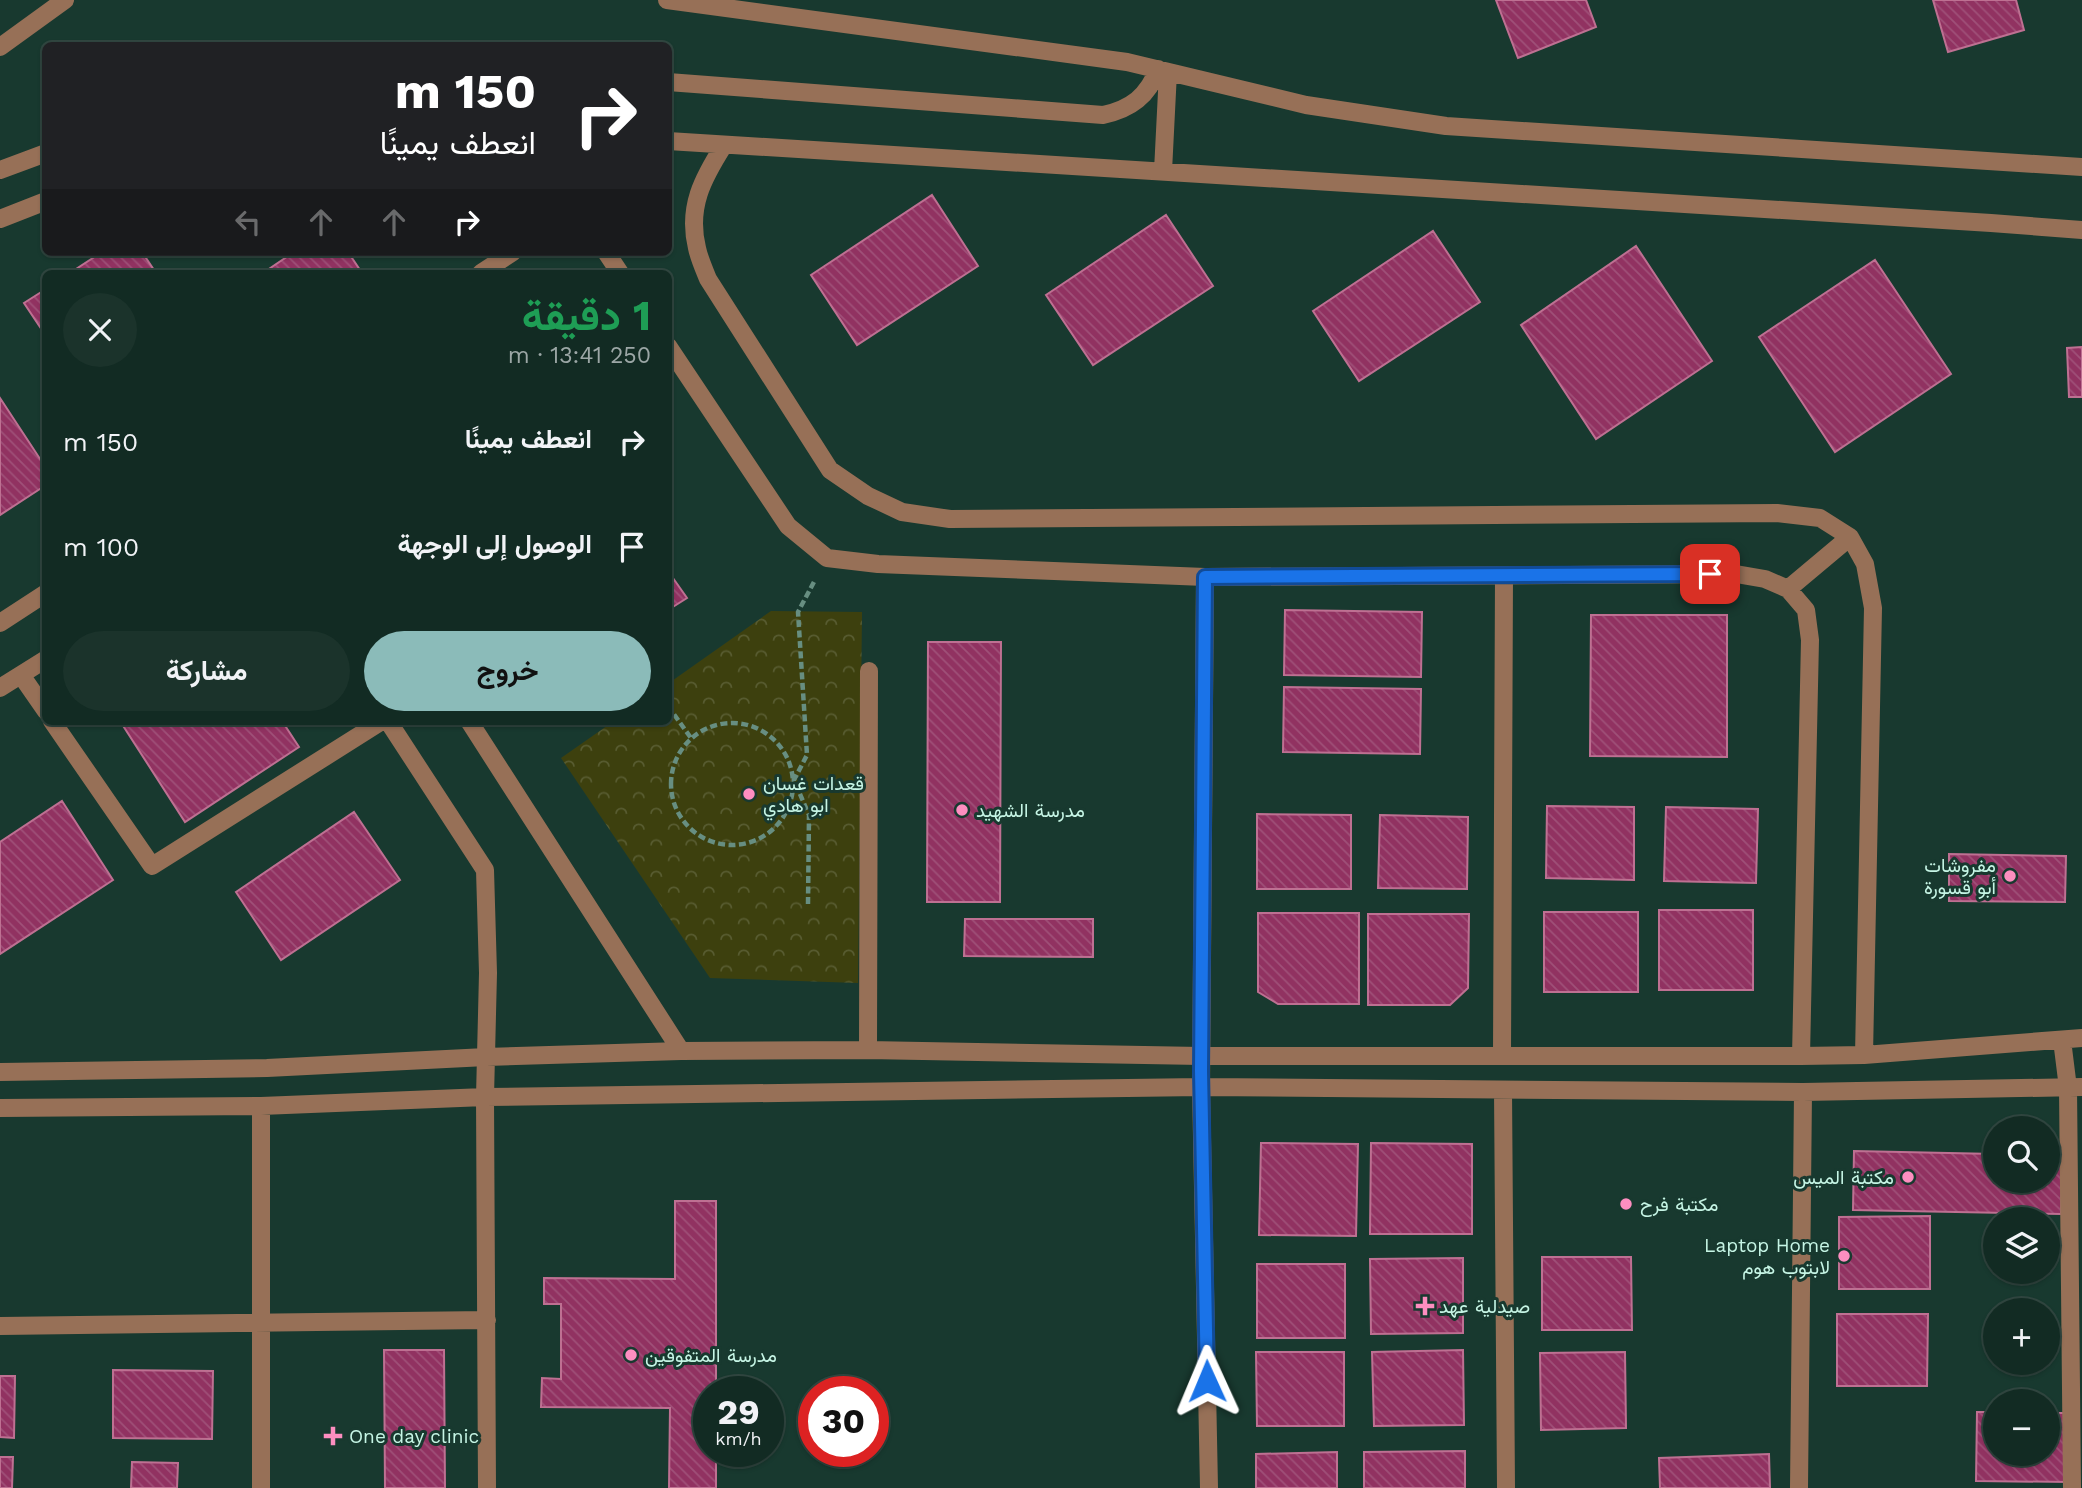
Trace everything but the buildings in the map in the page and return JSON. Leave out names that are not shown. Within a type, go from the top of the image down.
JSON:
[{"type":"street","points":[[0,47],[65,0]]},
{"type":"street","points":[[667,0],[1127,62],[1306,105],[1447,126],[2082,167]]},
{"type":"street","points":[[672,82],[1103,115],[1132,105],[1144,95],[1163,70]]},
{"type":"street","points":[[1163,70],[1163,171]]},
{"type":"street","points":[[672,141],[2082,230]]},
{"type":"street","points":[[724,145],[704,177],[693,212],[696,248],[708,279],[830,470],[868,496],[902,512],[950,519],[1777,513],[1820,518],[1850,537],[1865,564],[1873,608],[1864,1055]]},
{"type":"street","points":[[0,170],[42,154]]},
{"type":"street","points":[[0,219],[42,203]]},
{"type":"street","points":[[486,270],[507,256]]},
{"type":"street","points":[[672,351],[789,526],[827,558],[878,564],[1205,577],[1736,574],[1765,579],[1788,589],[1806,610],[1810,640],[1801,1056]]},
{"type":"street","points":[[1788,589],[1850,537]]},
{"type":"street","points":[[1502,1055],[1504,576]]},
{"type":"street","points":[[1205,577],[1201,1087],[1209,1488]]},
{"type":"street","points":[[0,622],[42,596]]},
{"type":"street","points":[[0,688],[42,661]]},
{"type":"street","points":[[868,1050],[869,671]]},
{"type":"street","points":[[20,675],[42,705]]},
{"type":"street","points":[[55,725],[152,866],[376,725]]},
{"type":"street","points":[[391,725],[485,870],[488,974],[485,1097],[487,1488]]},
{"type":"street","points":[[472,725],[681,1051]]},
{"type":"street","points":[[0,1072],[268,1068],[681,1051],[868,1050],[1201,1056],[1864,1055],[2082,1038]]},
{"type":"street","points":[[2062,1040],[2075,1088],[2072,1488]]},
{"type":"street","points":[[0,1108],[261,1106],[485,1097],[1201,1087],[1803,1092],[2075,1088]]},
{"type":"street","points":[[1503,1090],[1506,1488]]},
{"type":"street","points":[[1799,1488],[1803,1092]]},
{"type":"street","points":[[261,1106],[261,1488]]},
{"type":"street","points":[[0,1326],[487,1320]]},
{"type":"path","points":[[808,904],[809,815],[794,780],[789,761],[779,744],[764,732],[746,724],[727,723],[708,727],[691,738],[679,753],[672,771],[670,792],[677,813],[689,829],[707,841],[727,846],[748,844],[767,835],[782,820],[791,801],[794,780],[807,755],[798,611],[827,558]]},
{"type":"path","points":[[672,712],[691,738]]},
{"type":"green space","points":[[771,611],[862,612],[858,983],[710,978],[561,758],[608,725],[672,725],[672,681]]},
{"type":"place","name":"قعدات غسان ابو هادي","points":[[749,794]]},
{"type":"place","name":"مدرسة الشهيد","points":[[962,810]]},
{"type":"place","name":"مفروشات أبو قسورة","points":[[2010,876]]},
{"type":"place","name":"مكتبة الميس","points":[[1908,1177]]},
{"type":"place","name":"مكتبة فرح","points":[[1626,1204]]},
{"type":"place","name":"Laptop Home لابتوب هوم","points":[[1844,1256]]},
{"type":"place","name":"صيدلية عهد","points":[[1425,1306]]},
{"type":"place","name":"مدرسة المتفوقين","points":[[631,1355]]},
{"type":"place","name":"One day clinic","points":[[333,1436]]},
{"type":"route","points":[[1207,1381],[1201,1071],[1205,577],[1710,574]]}]
